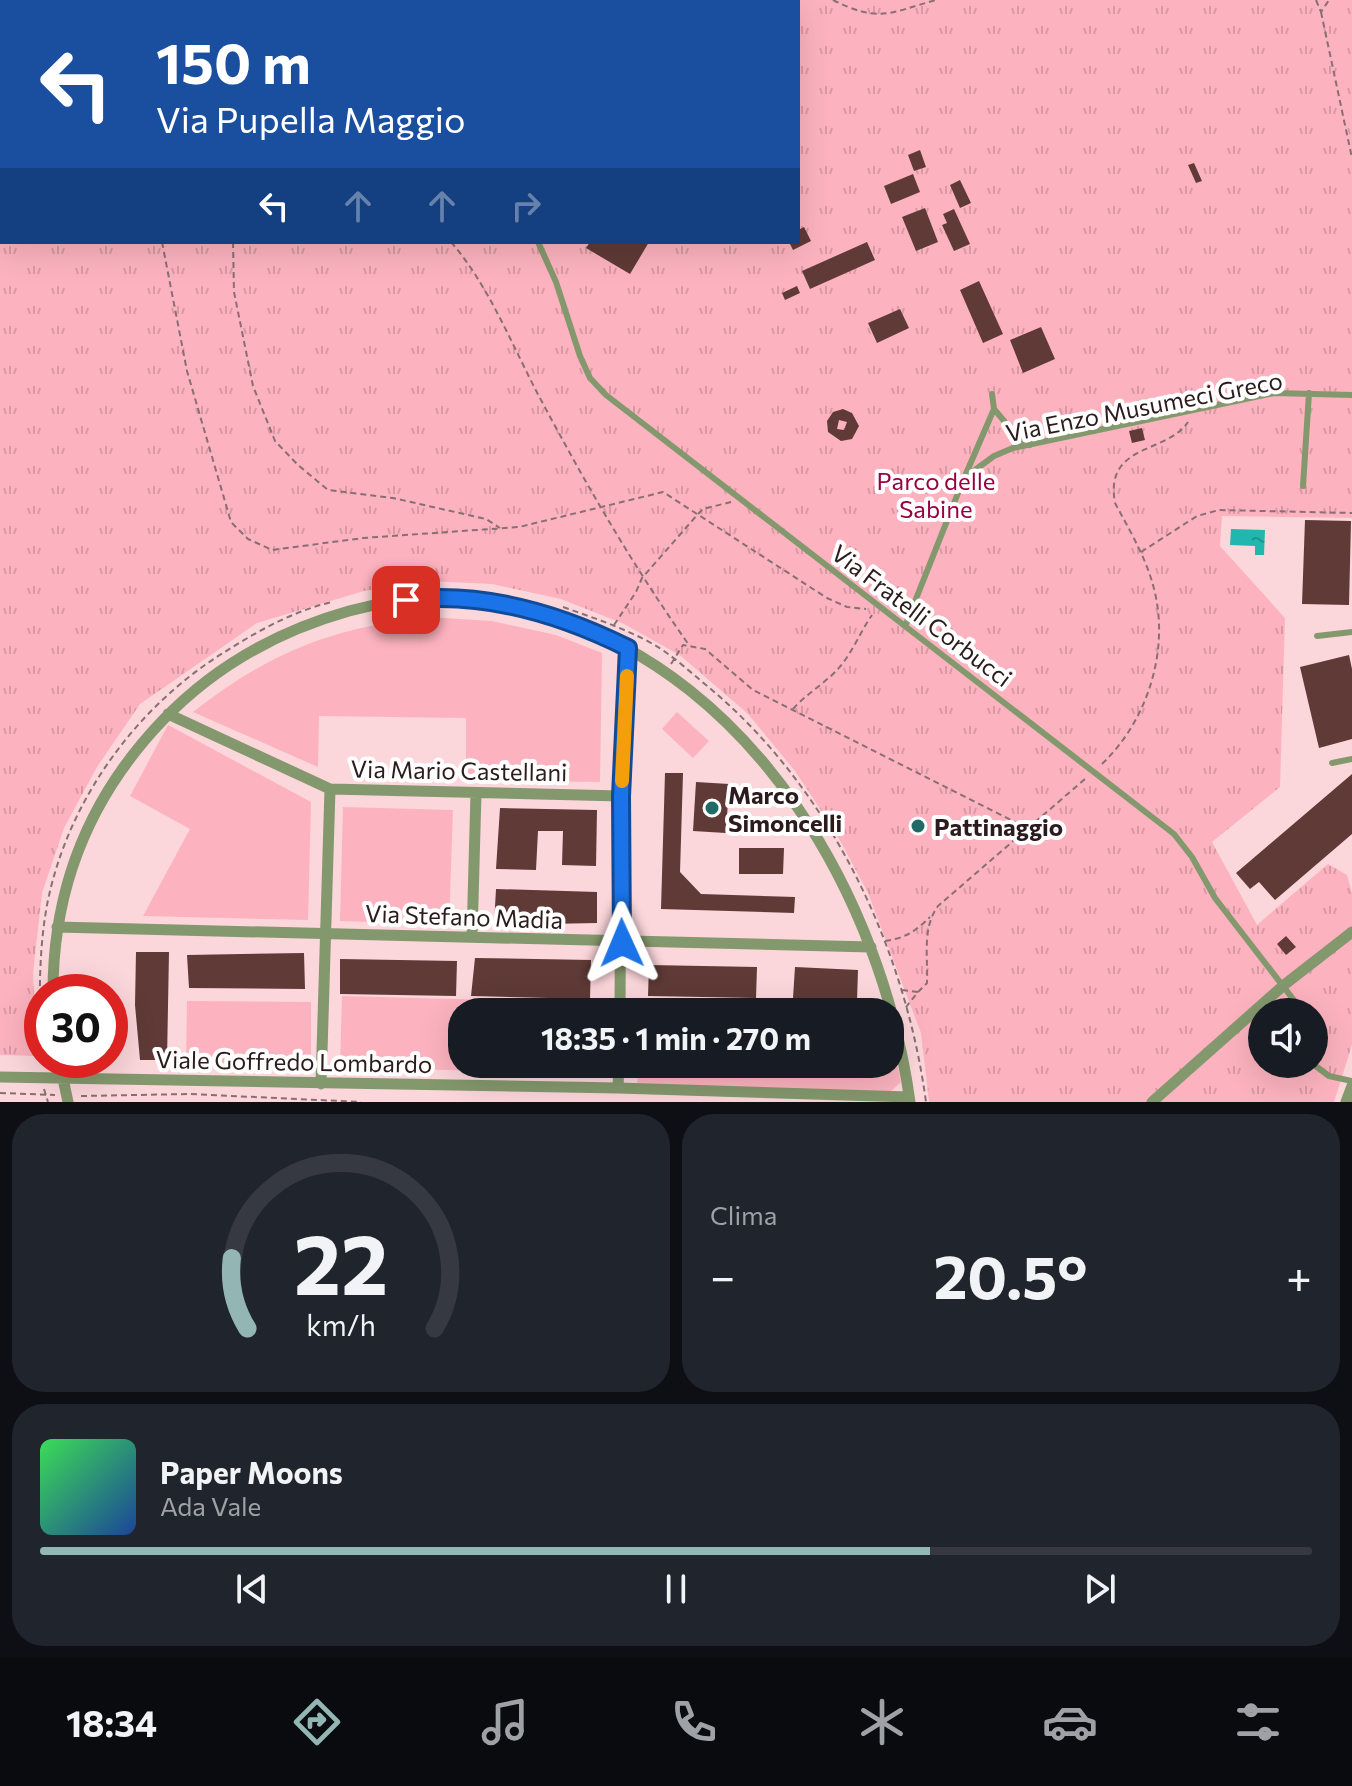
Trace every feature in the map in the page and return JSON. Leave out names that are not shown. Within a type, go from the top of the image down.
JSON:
[{"type":"street","points":[[54,974],[57,927],[69,874],[94,815],[122,770],[168,714],[228,666],[279,636],[330,616],[390,602],[455,598],[507,604],[568,621],[628,648],[666,672],[737,732],[782,786],[827,857],[871,947],[898,1037],[910,1100]]},
{"type":"street","points":[[620,998],[621,796],[628,648]]},
{"type":"street","name":"Via Mario Castellani","points":[[168,714],[330,789],[621,796]]},
{"type":"street","points":[[321,1084],[330,789]]},
{"type":"street","points":[[472,937],[476,793]]},
{"type":"street","name":"Via Stefano Madia","points":[[57,927],[871,947]]},
{"type":"street","points":[[1152,1102],[1284,985],[1352,932]]},
{"type":"street","name":"Viale Goffredo Lombardo","points":[[0,1077],[618,1088],[910,1100]]},
{"type":"street","points":[[618,1078],[618,1088]]},
{"type":"street","points":[[61,1079],[67,1099]]},
{"type":"street","points":[[1346,1102],[1352,1084]]},
{"type":"lane","name":"Via Fratelli Corbucci","points":[[539,244],[556,282],[590,378],[606,395],[879,608],[906,624],[1179,839],[1215,898],[1293,998]]},
{"type":"lane","name":"Via Enzo Musumeci Greco","points":[[964,478],[994,456],[1030,445],[1274,393],[1352,395]]},
{"type":"lane","points":[[1303,486],[1309,393]]},
{"type":"lane","points":[[906,624],[994,409],[992,394]]},
{"type":"lane","points":[[994,409],[1015,434],[1030,445]]},
{"type":"lane","points":[[1317,636],[1352,632]]},
{"type":"lane","points":[[1332,763],[1352,759]]},
{"type":"lane","points":[[1328,1075],[1352,1084]]},
{"type":"path","points":[[833,0],[858,13],[883,15],[936,0]]},
{"type":"path","points":[[1316,0],[1352,158]]},
{"type":"path","points":[[1321,12],[1329,0]]},
{"type":"path","points":[[162,244],[187,371],[231,522],[248,539],[272,550],[363,538],[502,529],[663,492],[827,598],[847,607],[879,608]]},
{"type":"path","points":[[233,244],[234,292],[253,386],[275,441],[290,457],[328,490],[393,498],[486,519],[502,529]]},
{"type":"path","points":[[452,244],[483,289],[598,507],[689,645]]},
{"type":"path","points":[[884,941],[902,939],[917,930],[938,906],[1094,771],[1124,739],[1138,715],[1150,691],[1156,664],[1156,596],[1140,552],[1115,503],[1113,491],[1117,475],[1131,455],[1184,428],[1189,411]]},
{"type":"path","points":[[614,625],[642,578],[698,514],[703,509],[727,505],[739,497]]},
{"type":"path","points":[[1140,552],[1197,516],[1219,510],[1352,513]]},
{"type":"path","points":[[40,974],[47,903],[72,829],[89,794],[134,729],[166,696],[206,664],[275,622],[337,601]]},
{"type":"path","points":[[561,606],[614,625],[674,659],[738,713],[767,744],[807,796],[857,877],[884,941],[906,1007],[926,1102]]},
{"type":"path","points":[[792,710],[806,694],[837,670],[879,608]]},
{"type":"path","points":[[666,672],[683,645],[705,649],[753,690],[1026,828]]},
{"type":"path","points":[[906,1007],[927,983],[926,939],[931,916]]},
{"type":"path","points":[[901,990],[918,992]]},
{"type":"path","points":[[0,1093],[67,1099],[190,1094],[361,1102]]},
{"type":"green space","name":"Parco delle Sabine","points":[[800,0],[1352,0],[1352,518],[1222,516],[1220,546],[1285,618],[1280,787],[1212,842],[1257,925],[1328,864],[1347,875],[1352,893],[1352,1045],[1334,1102],[929,1102],[921,1033],[868,893],[836,833],[795,771],[748,714],[681,656],[624,624],[561,599],[492,584],[428,581],[364,591],[257,623],[140,704],[97,767],[64,828],[42,893],[33,973],[24,974],[24,1056],[0,1055],[0,244],[800,244]]},
{"type":"green space","points":[[428,617],[492,621],[556,635],[602,653],[600,782],[466,780],[466,718],[319,716],[318,767],[193,712],[249,673],[303,646],[361,628]]},
{"type":"green space","points":[[677,712],[709,741],[693,758],[662,729]]},
{"type":"green space","points":[[168,725],[311,802],[308,920],[143,916],[190,829],[130,796]]},
{"type":"green space","points":[[343,807],[453,810],[449,924],[340,921]]},
{"type":"green space","points":[[342,996],[448,999],[448,1070],[340,1067]]},
{"type":"green space","points":[[187,1001],[311,1002],[311,1066],[186,1064]]},
{"type":"green space","points":[[638,1078],[900,1078],[901,1082],[890,1092],[637,1084]]},
{"type":"water","points":[[1231,529],[1265,530],[1264,555],[1255,555],[1255,546],[1230,545]]},
{"type":"building","points":[[920,150],[926,167],[914,171],[908,155]]},
{"type":"building","points":[[1194,163],[1202,181],[1196,183],[1188,165]]},
{"type":"building","points":[[913,174],[920,192],[891,204],[884,186]]},
{"type":"building","points":[[960,180],[971,203],[960,208],[950,185]]},
{"type":"building","points":[[925,208],[938,242],[916,251],[902,217]]},
{"type":"building","points":[[954,209],[970,244],[954,251],[942,225],[947,223],[943,214]]},
{"type":"building","points":[[804,227],[811,241],[793,250],[790,244],[800,244],[800,229]]},
{"type":"building","points":[[867,242],[875,260],[810,289],[802,271]]},
{"type":"building","points":[[589,244],[648,244],[630,274],[586,248]]},
{"type":"building","points":[[979,281],[1003,334],[983,343],[960,290]]},
{"type":"building","points":[[797,286],[800,293],[785,300],[782,293]]},
{"type":"building","points":[[900,309],[909,328],[877,343],[868,323]]},
{"type":"building","points":[[1041,327],[1055,359],[1023,373],[1010,340]]},
{"type":"building","points":[[843,409],[852,413],[859,426],[852,439],[841,441],[828,432],[827,421],[833,412]],"holes":[[[839,420],[847,422],[844,430],[837,429]]]},
{"type":"building","points":[[1142,428],[1145,440],[1132,443],[1129,431]]},
{"type":"building","points":[[1305,520],[1351,521],[1349,605],[1302,604]]},
{"type":"building","points":[[1349,655],[1352,669],[1352,739],[1319,748],[1300,667]]},
{"type":"building","points":[[665,773],[683,773],[680,872],[701,894],[795,897],[794,913],[661,909]]},
{"type":"building","points":[[1352,774],[1352,834],[1275,900],[1259,882],[1250,889],[1236,873]]},
{"type":"building","points":[[696,782],[729,784],[726,833],[693,831]]},
{"type":"building","points":[[500,808],[597,810],[596,866],[562,865],[563,831],[538,831],[536,870],[496,869]]},
{"type":"building","points":[[739,848],[784,848],[783,874],[739,874]]},
{"type":"building","points":[[496,889],[597,892],[597,923],[494,925]]},
{"type":"building","points":[[1286,936],[1296,947],[1286,955],[1277,944]]},
{"type":"building","points":[[136,952],[169,952],[167,1060],[140,1060],[135,1005]]},
{"type":"building","points":[[304,953],[305,989],[189,988],[187,955]]},
{"type":"building","points":[[475,958],[591,960],[590,998],[471,996]]},
{"type":"building","points":[[340,959],[457,961],[456,996],[340,994]]},
{"type":"building","points":[[649,965],[757,967],[756,998],[648,996]]},
{"type":"building","points":[[795,967],[858,970],[857,998],[793,998]]},
{"type":"slow traffic","points":[[622,781],[627,676]]},
{"type":"place","name":"Marco Simoncelli","points":[[712,808]]},
{"type":"place","name":"Pattinaggio","points":[[918,826]]},
{"type":"route","points":[[406,600],[455,598],[507,604],[568,621],[628,648],[621,796],[622,943]]}]
